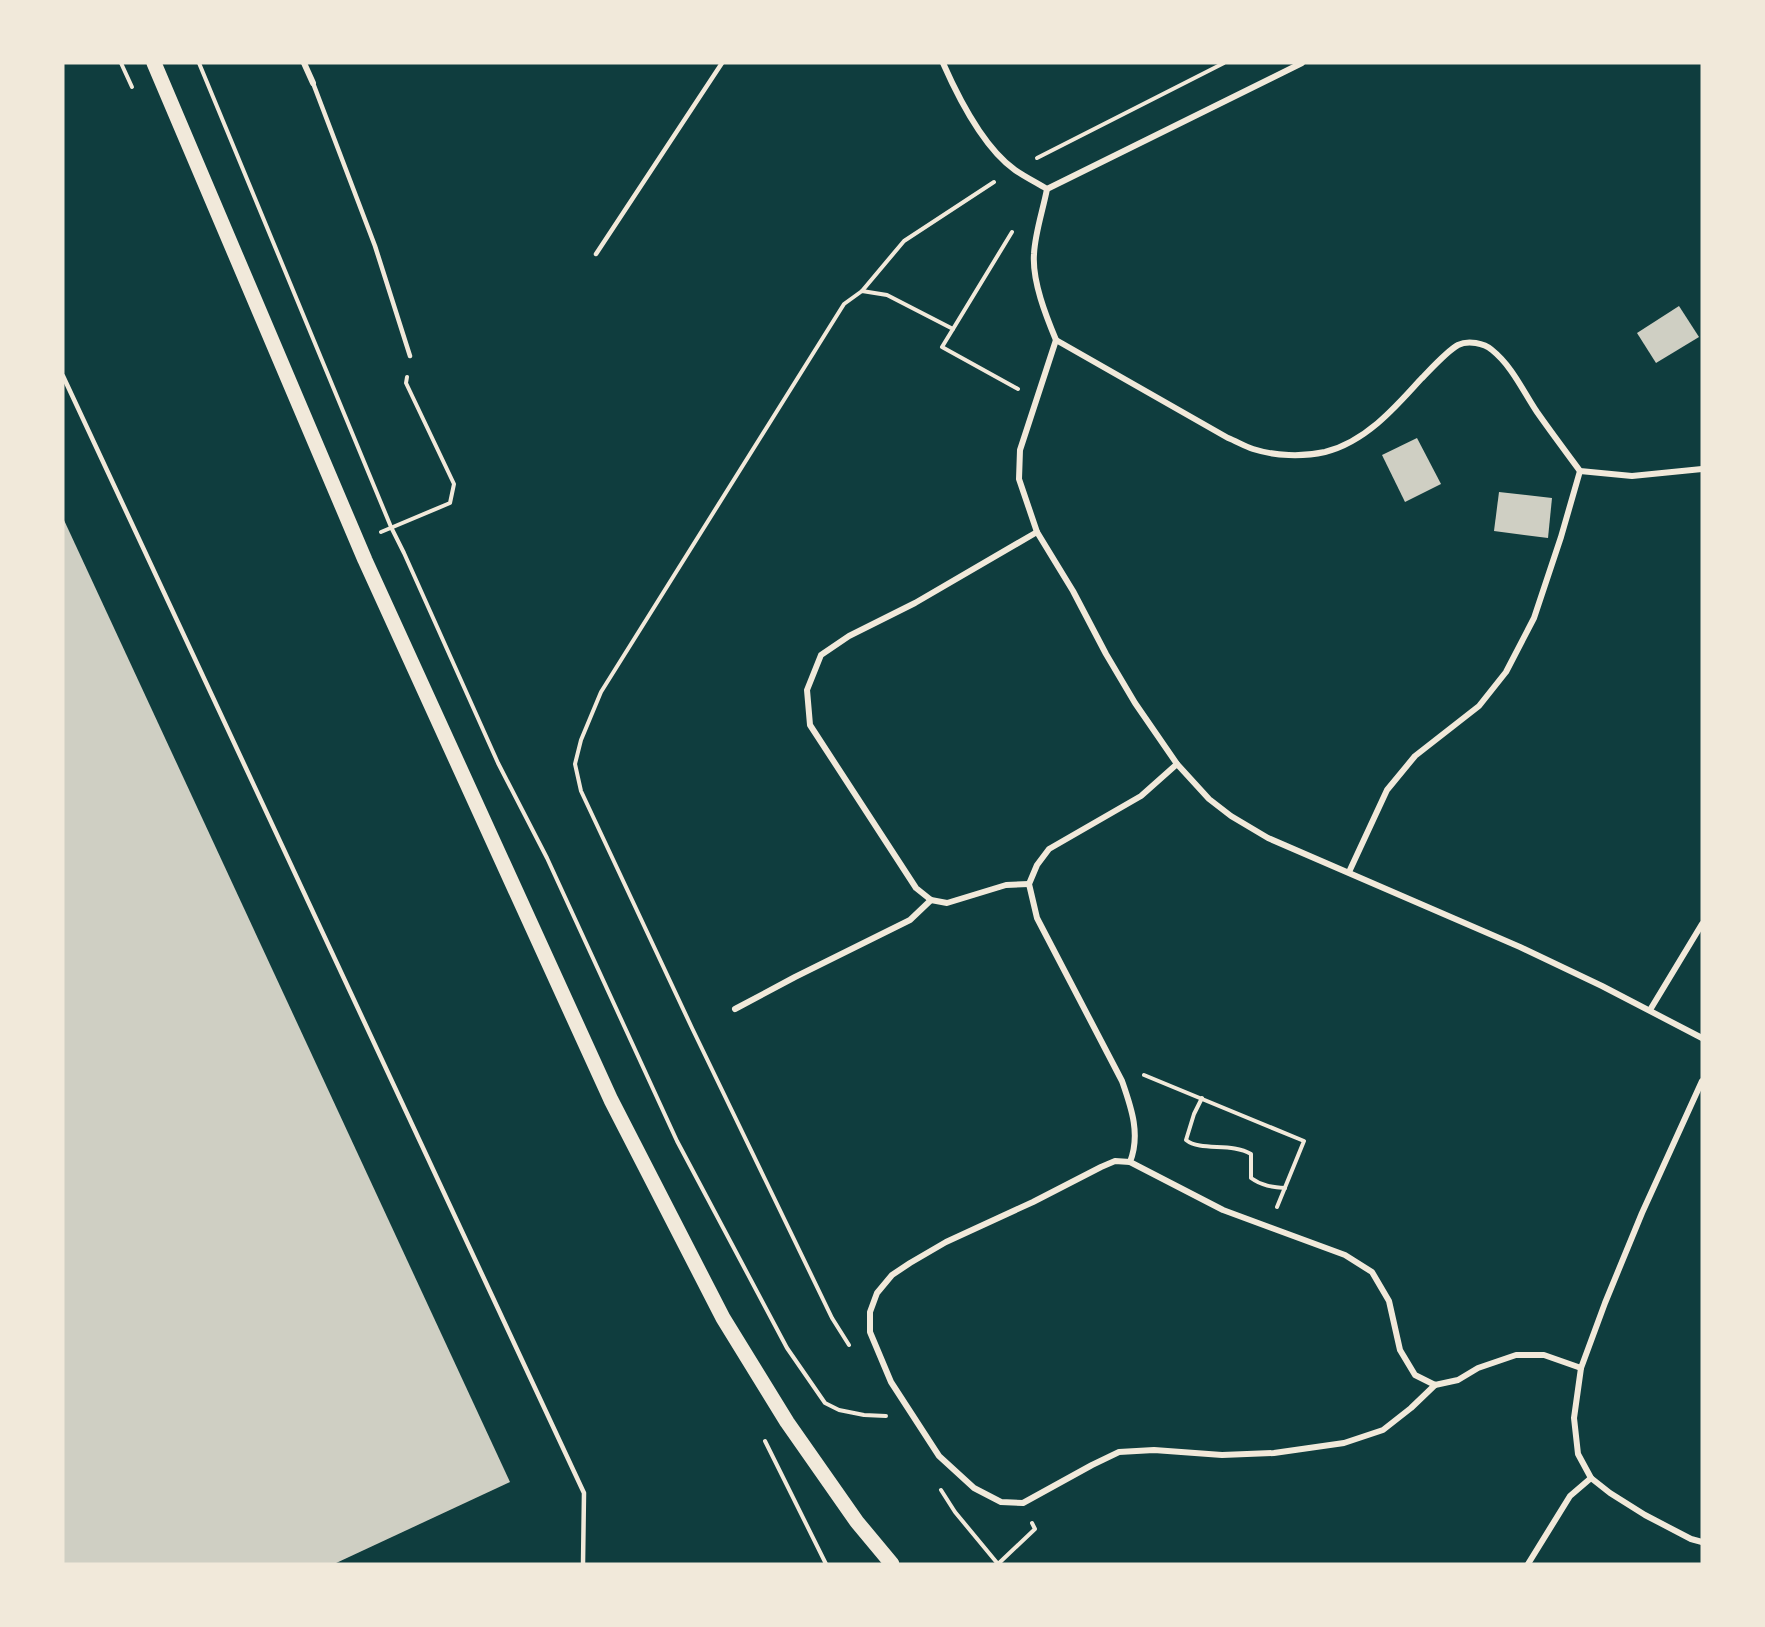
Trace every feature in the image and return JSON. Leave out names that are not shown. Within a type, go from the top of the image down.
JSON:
[{"type":"main road","points":[[154,63],[364,560],[611,1100],[723,1318],[787,1422],[857,1522],[892,1564]]},
{"type":"street","points":[[304,63],[313,83]]},
{"type":"street","points":[[943,63],[968,113],[993,148],[1014,169],[1047,189]]},
{"type":"street","points":[[1047,189],[1302,63]]},
{"type":"street","points":[[1047,189],[1034,255],[1037,282],[1044,310],[1056,340],[1228,438],[1253,449],[1301,455],[1326,452],[1353,441],[1372,428],[1459,344],[1476,342],[1491,349],[1510,369],[1536,411],[1580,471],[1632,476],[1702,469]]},
{"type":"street","points":[[1056,340],[1020,450],[1019,479],[1037,532],[1073,591],[1106,654],[1177,764],[1209,799],[1231,816],[1268,838],[1520,947],[1702,1038]]},
{"type":"street","points":[[1349,872],[1387,790],[1415,756],[1479,705],[1506,672],[1534,618],[1580,471]]},
{"type":"street","points":[[1029,884],[1006,885],[947,903],[931,900],[916,888],[810,724],[807,690],[821,655],[849,636],[915,603],[1037,532]]},
{"type":"street","points":[[1130,1162],[1135,1150],[1135,1132],[1132,1109],[1122,1081],[1037,918],[1029,884],[1037,865],[1049,849],[1141,796],[1177,764]]},
{"type":"street","points":[[735,1009],[910,920],[931,900]]},
{"type":"street","points":[[1650,1010],[1702,924]]},
{"type":"street","points":[[1702,1081],[1642,1213],[1581,1368],[1574,1419],[1578,1454],[1591,1478],[1645,1515],[1691,1539],[1702,1542]]},
{"type":"street","points":[[1435,1385],[1415,1375],[1400,1350],[1389,1301],[1372,1272],[1345,1255],[1223,1210],[1130,1162],[1115,1161],[1101,1167],[1033,1202],[946,1242],[892,1275],[877,1293],[870,1311],[870,1332],[891,1382],[939,1456],[974,1488],[1001,1502],[1023,1503],[1119,1452],[1154,1449],[1222,1455],[1274,1453],[1344,1443],[1383,1430],[1435,1385],[1458,1380],[1478,1368],[1516,1355],[1544,1355],[1581,1368]]},
{"type":"street","points":[[1527,1564],[1570,1496],[1591,1478]]},
{"type":"lane","points":[[596,254],[722,63]]},
{"type":"lane","points":[[313,83],[375,246],[410,356]]},
{"type":"lane","points":[[63,376],[584,1493],[584,1564]]},
{"type":"path","points":[[199,63],[391,527],[498,763],[547,858],[677,1141],[787,1348],[825,1402],[839,1410],[864,1415]]},
{"type":"path","points":[[832,1318],[581,791],[575,764],[581,740],[601,692],[844,304],[862,291],[904,242],[1014,169],[1224,63]]},
{"type":"path","points":[[1013,231],[942,347],[1036,399]]},
{"type":"path","points":[[862,291],[887,295],[952,328]]},
{"type":"path","points":[[391,527],[450,503],[454,484],[406,383],[410,356]]},
{"type":"path","points":[[1122,1081],[1138,1072],[1304,1141],[1269,1227]]},
{"type":"path","points":[[1202,1098],[1186,1140],[1200,1145],[1243,1149],[1251,1154],[1251,1178],[1270,1187],[1285,1188]]},
{"type":"path","points":[[998,1564],[1035,1529],[1023,1503]]},
{"type":"building","points":[[1679,306],[1699,337],[1656,363],[1637,333]]},
{"type":"building","points":[[1417,438],[1441,484],[1405,502],[1382,455]]},
{"type":"building","points":[[1499,492],[1552,498],[1548,538],[1494,531]]},
{"type":"building","points":[[63,518],[510,1482],[334,1564],[63,1564]]}]
